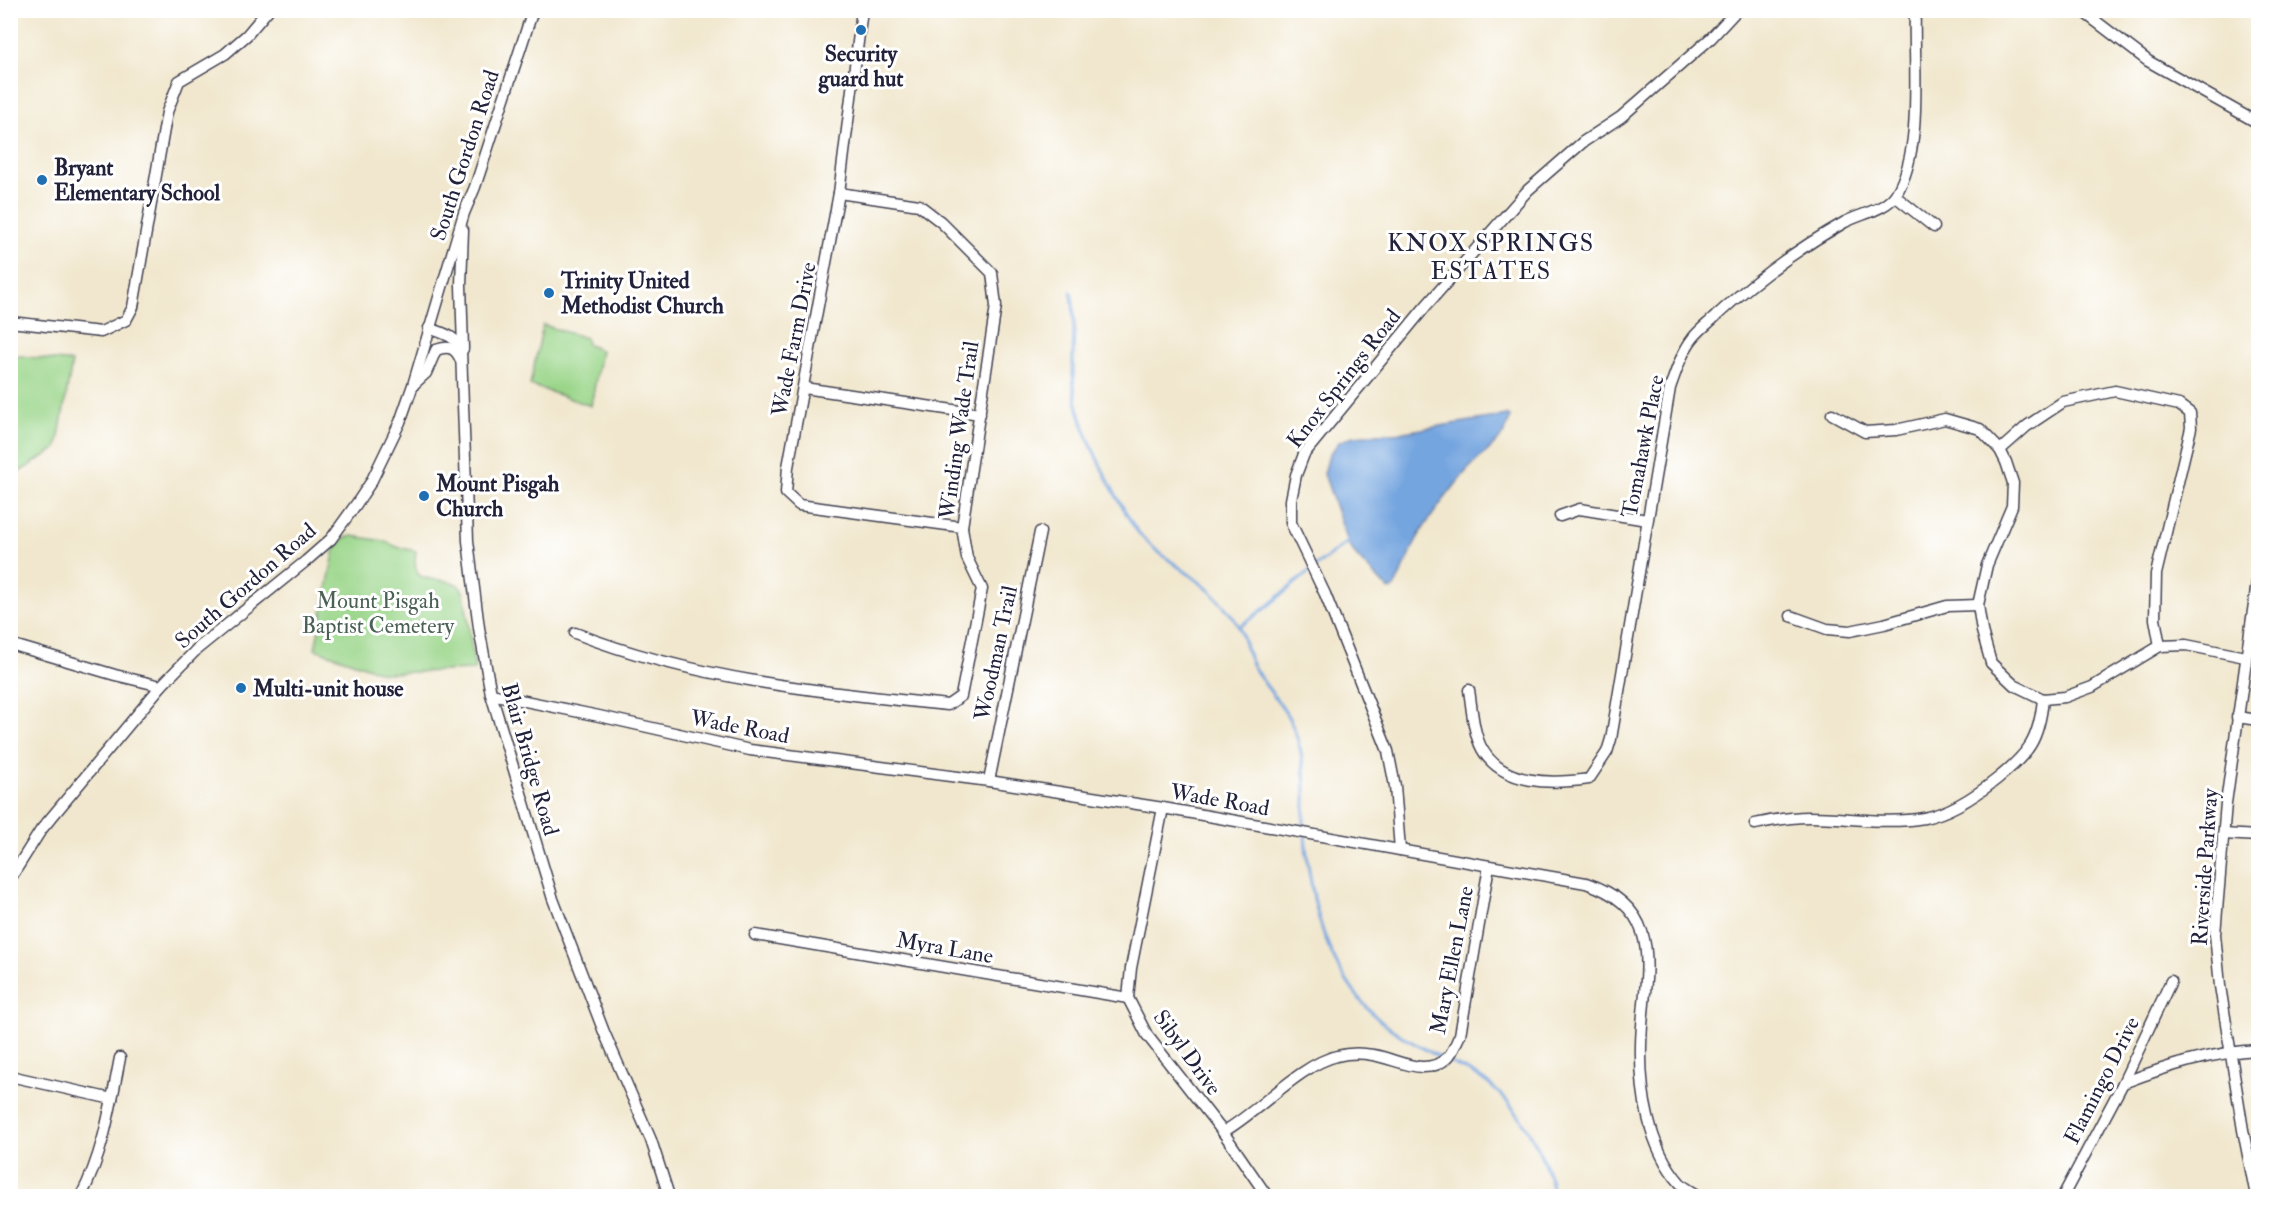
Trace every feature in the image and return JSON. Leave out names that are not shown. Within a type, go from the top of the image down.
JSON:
[{"type":"street","points":[[10,322],[101,332],[126,320],[133,307],[167,112],[173,94],[179,81],[200,71],[225,54],[247,35],[268,10]]},
{"type":"street","name":"South Gordon Road","points":[[10,879],[41,830],[161,687],[197,649],[288,578],[331,539],[371,482],[400,422],[413,385],[464,213],[533,10]]},
{"type":"street","name":"Wade Farm Drive","points":[[862,10],[839,193],[788,467],[786,493],[799,505],[962,527]]},
{"type":"street","name":"Knox Springs Road","points":[[1400,850],[1395,786],[1388,751],[1325,594],[1291,524],[1291,500],[1304,454],[1425,307],[1528,190],[1583,142],[1621,117],[1711,38],[1737,10]]},
{"type":"street","points":[[1915,10],[1911,159],[1895,196],[1934,227]]},
{"type":"street","points":[[2081,10],[2148,61],[2259,123]]},
{"type":"street","name":"Winding Wade Trail","points":[[575,633],[607,646],[739,679],[948,705],[961,696],[982,589],[967,558],[962,527],[996,306],[992,273],[941,222],[919,205],[839,193]]},
{"type":"street","name":"Tomahawk Place","points":[[1469,690],[1481,747],[1496,766],[1512,775],[1544,782],[1589,779],[1607,752],[1611,739],[1670,388],[1678,366],[1693,338],[1731,302],[1810,242],[1852,218],[1884,205],[1895,196]]},
{"type":"street","points":[[463,364],[461,285],[464,213]]},
{"type":"street","name":"Blair Bridge Road","points":[[429,327],[454,338],[459,343],[463,364],[468,541],[479,628],[491,694],[553,899],[604,1032],[651,1140],[669,1197]]},
{"type":"street","points":[[413,385],[426,373],[435,350],[445,346],[458,352],[463,364]]},
{"type":"street","points":[[804,388],[980,414]]},
{"type":"street","points":[[2000,450],[2027,426],[2063,402],[2115,390],[2179,405],[2190,413],[2191,428],[2156,574],[2155,618],[2160,646]]},
{"type":"street","points":[[1832,414],[1865,432],[1896,430],[1945,419],[1980,429],[2000,450],[2013,483],[2012,506],[1987,565],[1977,605],[1991,663],[2014,685],[2043,699],[2065,697],[2092,687],[2160,646],[2186,645],[2245,657]]},
{"type":"street","points":[[1560,516],[1580,509],[1647,520]]},
{"type":"street","name":"Woodman Trail","points":[[989,782],[1040,532]]},
{"type":"street","name":"Riverside Parkway","points":[[2256,1197],[2242,1130],[2215,934],[2223,834],[2237,717],[2259,575]]},
{"type":"street","points":[[1791,616],[1827,629],[1850,631],[1947,606],[1977,605]]},
{"type":"street","points":[[10,644],[161,687]]},
{"type":"street","name":"Wade Road","points":[[491,694],[750,750],[1163,808],[1586,882],[1604,889],[1620,899],[1637,922],[1643,935],[1647,967],[1641,1073],[1644,1101],[1656,1142],[1668,1166],[1681,1184],[1699,1197]]},
{"type":"street","points":[[1755,824],[1781,818],[1810,817],[1899,821],[1927,817],[1963,802],[2016,764],[2040,725],[2043,699]]},
{"type":"street","points":[[2237,717],[2259,720]]},
{"type":"street","name":"Sibyl Drive","points":[[1163,808],[1131,968],[1128,998],[1148,1035],[1223,1132],[1267,1197]]},
{"type":"street","points":[[2223,834],[2259,836]]},
{"type":"street","name":"Mary Ellen Lane","points":[[1223,1132],[1312,1066],[1334,1056],[1352,1053],[1373,1055],[1416,1066],[1434,1067],[1449,1057],[1460,1035],[1489,866]]},
{"type":"street","name":"Myra Lane","points":[[755,935],[1128,998]]},
{"type":"street","name":"Flamingo Drive","points":[[2063,1197],[2123,1083],[2171,981]]},
{"type":"street","points":[[2123,1083],[2173,1065],[2230,1051],[2259,1050]]},
{"type":"street","points":[[81,1197],[92,1176],[120,1058]]},
{"type":"street","points":[[10,1076],[112,1099]]},
{"type":"green space","points":[[543,325],[586,338],[587,344],[601,351],[591,406],[530,385]]},
{"type":"green space","points":[[11,355],[72,362],[57,448],[21,471],[11,470]]},
{"type":"green space","name":"Mount Pisgah Baptist Cemetery","points":[[352,536],[384,541],[397,547],[416,551],[415,564],[421,576],[450,581],[459,586],[464,593],[475,670],[384,673],[315,649],[335,548],[345,538]]},
{"type":"water","points":[[1507,415],[1510,417],[1503,434],[1470,467],[1427,522],[1396,584],[1392,590],[1388,589],[1358,558],[1349,545],[1324,474],[1329,455],[1339,442],[1353,436],[1404,432]]},
{"type":"waterway","points":[[1071,292],[1074,315],[1074,387],[1081,420],[1088,438],[1113,490],[1138,532],[1146,542],[1201,583],[1226,609],[1241,631],[1251,662],[1260,678],[1287,714],[1302,757],[1305,798],[1304,829]]},
{"type":"waterway","points":[[1316,566],[1348,542]]},
{"type":"waterway","points":[[1239,627],[1311,570]]},
{"type":"waterway","points":[[1305,836],[1311,886],[1317,910],[1333,956],[1344,977],[1359,998],[1383,1023],[1443,1059]]},
{"type":"waterway","points":[[1449,1062],[1482,1079],[1508,1102],[1519,1116],[1537,1146],[1554,1196]]},
{"type":"place","name":"Security guard hut","points":[[861,30]]},
{"type":"place","name":"Bryant Elementary School","points":[[42,180]]},
{"type":"place","name":"Trinity United Methodist Church","points":[[549,293]]},
{"type":"place","name":"Mount Pisgah Church","points":[[424,496]]},
{"type":"place","name":"Multi-unit house","points":[[241,688]]},
{"type":"district","name":"KNOX SPRINGS ESTATES","points":[[1491,257]]}]
